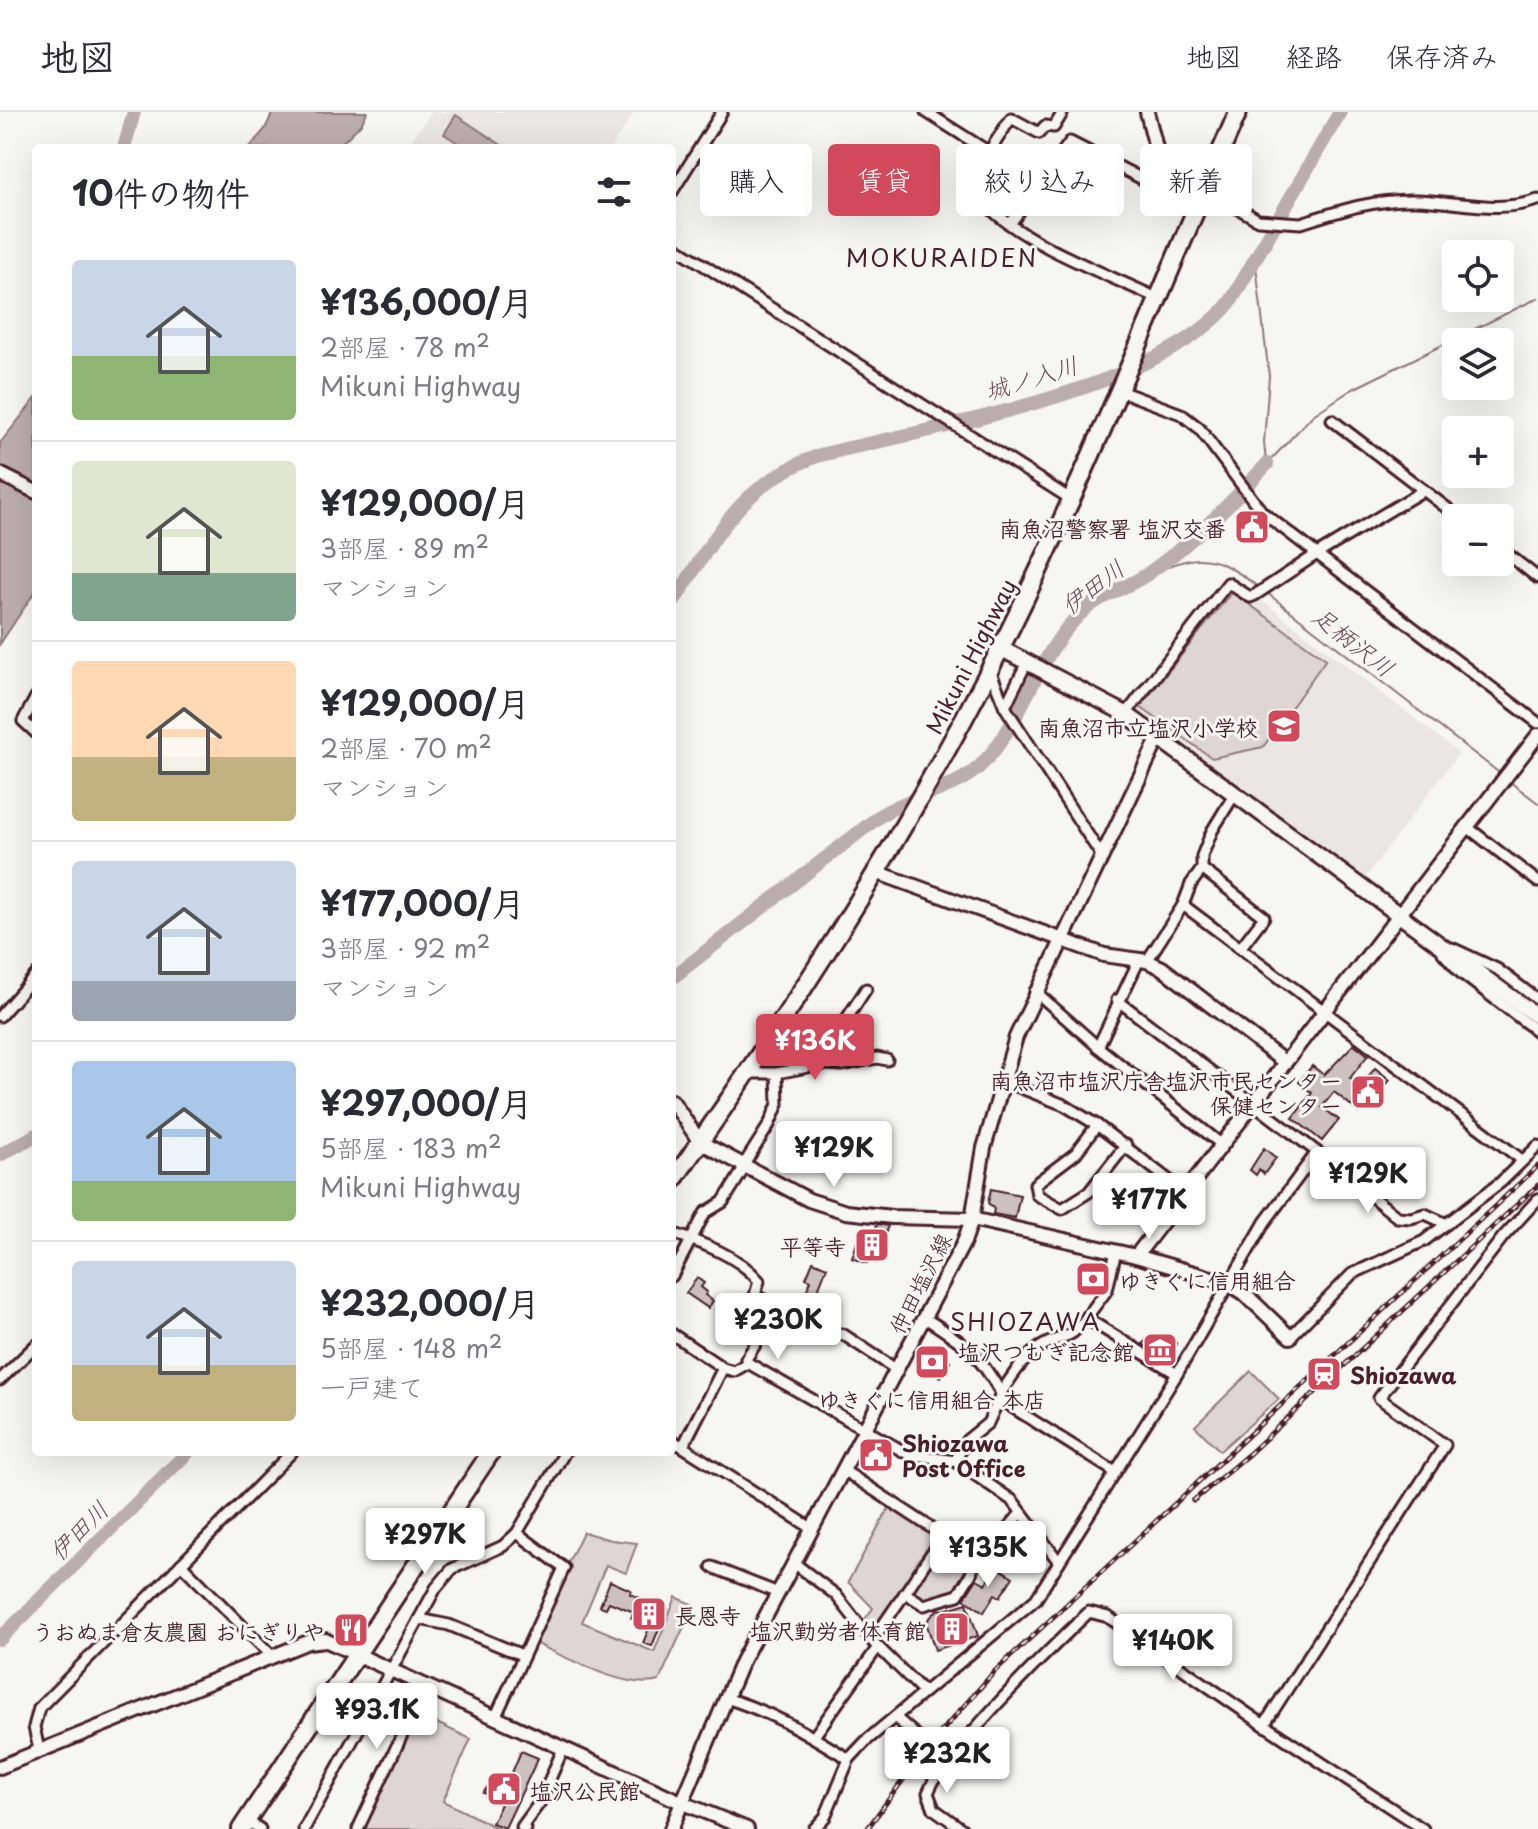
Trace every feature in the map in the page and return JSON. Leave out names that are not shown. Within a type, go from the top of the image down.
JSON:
[{"type":"highway","name":"Mikuni Highway","points":[[1224,144],[1238,112]]},
{"type":"highway","name":"Mikuni Highway","points":[[676,1176],[876,872],[925,790],[990,669],[1072,500],[1193,216]]},
{"type":"highway","points":[[250,1826],[357,1654],[488,1456]]},
{"type":"main road","points":[[1147,112],[1155,144]]},
{"type":"main road","points":[[0,474],[32,490]]},
{"type":"main road","points":[[1000,648],[1126,714],[1538,1017]]},
{"type":"main road","points":[[1136,1256],[1283,1061],[1538,735]]},
{"type":"main road","name":"仲田塩沢線","points":[[671,1829],[726,1698],[778,1593],[964,1242],[972,1219],[984,1148],[1001,1080],[1035,991],[1158,739]]},
{"type":"main road","points":[[876,872],[1104,955],[1143,960],[1162,968],[1283,1061]]},
{"type":"main road","points":[[676,1107],[700,1142],[809,1200],[846,1212],[892,1217],[972,1219],[1136,1256],[1228,1283],[1244,1293],[1290,1337]]},
{"type":"main road","points":[[0,1767],[272,1656],[308,1642],[325,1640],[725,1825],[747,1829]]},
{"type":"street","points":[[676,186],[722,112]]},
{"type":"street","points":[[926,112],[976,144]]},
{"type":"street","points":[[994,144],[1011,118],[1039,133],[1045,126],[1054,127],[1063,112]]},
{"type":"street","points":[[1010,224],[1070,142],[1140,178]]},
{"type":"street","points":[[1251,216],[1258,220],[1301,223],[1357,205],[1386,201],[1451,202],[1495,209],[1538,200]]},
{"type":"street","points":[[1000,216],[1064,254],[1157,298]]},
{"type":"street","points":[[676,248],[1072,500]]},
{"type":"street","points":[[1120,391],[1181,414],[1199,428],[1262,512],[1538,723]]},
{"type":"street","points":[[1332,420],[1442,504]]},
{"type":"street","points":[[1126,714],[1228,583],[1250,597],[1255,595],[1424,490]]},
{"type":"street","points":[[1514,559],[1538,578]]},
{"type":"street","points":[[1005,707],[1027,662]]},
{"type":"street","points":[[990,669],[1005,707],[1101,855]]},
{"type":"street","points":[[32,704],[23,721],[32,729]]},
{"type":"street","points":[[1098,1047],[1117,1000],[1183,905],[1191,884],[1202,869],[1202,856],[1212,831],[1234,795]]},
{"type":"street","points":[[1466,826],[1538,882]]},
{"type":"street","points":[[1202,869],[1264,917],[1241,947]]},
{"type":"street","points":[[1183,905],[1522,1160]]},
{"type":"street","points":[[1433,941],[1497,969],[1538,1000]]},
{"type":"street","points":[[1433,941],[1461,973],[1538,1032]]},
{"type":"street","points":[[0,1016],[32,980]]},
{"type":"street","points":[[816,1066],[866,989]]},
{"type":"street","points":[[1035,991],[1098,1047],[1221,1144]]},
{"type":"street","points":[[1117,1000],[1397,1217],[1411,1218],[1425,1214],[1447,1224]]},
{"type":"street","points":[[745,1073],[777,1073],[877,1058],[887,1060]]},
{"type":"street","points":[[676,1269],[705,1213],[723,1202],[769,1125],[778,1104],[777,1073]]},
{"type":"street","points":[[1001,1080],[1064,1105],[1097,1125],[1183,1191]]},
{"type":"street","points":[[1097,1125],[1076,1153],[1035,1184],[1037,1195],[1062,1209],[1089,1192],[1126,1145]]},
{"type":"street","points":[[1290,1337],[1352,1274],[1417,1245],[1501,1182],[1538,1146]]},
{"type":"street","points":[[814,1829],[825,1817],[849,1759],[1036,1599],[1177,1374],[1281,1198],[1317,1152]]},
{"type":"street","points":[[1264,1725],[1354,1580],[1445,1445],[1379,1398],[1503,1237],[1538,1199]]},
{"type":"street","points":[[676,1234],[719,1251],[752,1272],[759,1281],[755,1295],[812,1326],[844,1335],[897,1370]]},
{"type":"street","points":[[955,1461],[967,1440],[988,1423],[1000,1396],[1035,1350],[1073,1336],[1107,1290],[1116,1251]]},
{"type":"street","points":[[778,1309],[746,1359],[748,1363],[908,1454],[955,1461],[1013,1501],[1059,1562]]},
{"type":"street","points":[[925,1318],[969,1346],[1000,1396],[1115,1472]]},
{"type":"street","points":[[1086,1318],[1177,1374]]},
{"type":"street","points":[[676,1337],[723,1368],[734,1371],[748,1363]]},
{"type":"street","points":[[0,1380],[32,1349]]},
{"type":"street","points":[[683,1446],[723,1368]]},
{"type":"street","points":[[676,1442],[813,1529]]},
{"type":"street","points":[[39,1750],[34,1727],[39,1708],[288,1456]]},
{"type":"street","points":[[304,1829],[357,1727],[392,1672],[436,1588],[452,1569],[503,1546],[517,1533],[563,1456]]},
{"type":"street","points":[[843,1470],[976,1557],[985,1556],[1021,1513]]},
{"type":"street","points":[[495,1718],[564,1568],[517,1533]]},
{"type":"street","points":[[815,1735],[943,1536]]},
{"type":"street","points":[[905,1593],[924,1605],[958,1595],[971,1574],[976,1557]]},
{"type":"street","points":[[794,1563],[836,1595],[875,1644],[924,1692]]},
{"type":"street","points":[[181,1564],[272,1656]]},
{"type":"street","points":[[712,1567],[778,1593]]},
{"type":"street","points":[[962,1829],[934,1809],[928,1793],[948,1757],[1022,1674],[1089,1612],[1108,1617],[1264,1725],[1423,1829]]},
{"type":"street","points":[[419,1619],[449,1625],[522,1655]]},
{"type":"street","points":[[358,1829],[425,1686]]},
{"type":"street","points":[[726,1698],[772,1714],[815,1735],[849,1759]]},
{"type":"street","points":[[895,1717],[920,1739]]},
{"type":"street","points":[[522,1828],[540,1802],[563,1749]]},
{"type":"street","points":[[937,1752],[948,1757]]},
{"type":"shaded area","points":[[273,112],[367,112],[362,123],[341,144],[252,144],[265,129]]},
{"type":"shaded area","points":[[432,112],[634,112],[614,144],[409,144]]},
{"type":"shaded area","points":[[456,115],[500,144],[460,144],[444,134]]},
{"type":"shaded area","points":[[32,403],[32,596],[0,644],[0,443]]},
{"type":"shaded area","name":"南魚沼市立塩沢小学校","points":[[1228,583],[1255,595],[1459,753],[1359,886],[1126,714]]},
{"type":"shaded area","points":[[1232,592],[1326,659],[1263,747],[1212,758],[1140,707]]},
{"type":"shaded area","points":[[1251,1371],[1279,1399],[1220,1451],[1195,1426]]},
{"type":"shaded area","points":[[892,1502],[976,1557],[958,1595],[924,1605],[905,1593],[872,1641],[860,1626],[873,1608],[848,1582]]},
{"type":"shaded area","points":[[583,1532],[637,1543],[626,1573],[606,1565],[582,1622],[654,1652],[676,1597],[694,1605],[659,1681],[645,1683],[612,1676],[530,1641]]},
{"type":"shaded area","points":[[413,1712],[471,1739],[443,1801],[499,1829],[358,1829]]},
{"type":"building","name":"南魚沼市塩沢庁舎塩沢市民センター 保健センター","points":[[1354,1044],[1368,1055],[1350,1078],[1361,1086],[1375,1068],[1390,1080],[1366,1111],[1361,1107],[1358,1111],[1334,1092],[1322,1107],[1339,1120],[1322,1141],[1293,1118],[1312,1093],[1299,1082],[1312,1066],[1324,1075]]},
{"type":"building","points":[[1264,1148],[1276,1158],[1264,1174],[1259,1170],[1256,1175],[1250,1170]]},
{"type":"building","points":[[991,1189],[1020,1195],[1015,1218],[993,1214],[994,1209],[988,1203]]},
{"type":"building","name":"平等寺","points":[[877,1224],[888,1226],[879,1250],[872,1247],[867,1263],[852,1258],[857,1243],[863,1246],[869,1230],[875,1232]]},
{"type":"building","points":[[813,1261],[827,1267],[814,1300],[805,1296],[811,1280],[806,1278]]},
{"type":"building","points":[[697,1278],[704,1283],[701,1287],[707,1292],[705,1295],[713,1301],[708,1308],[686,1293]]},
{"type":"building","name":"塩沢つむぎ記念館","points":[[1165,1337],[1176,1343],[1173,1358],[1170,1356],[1168,1360],[1143,1344],[1146,1340],[1159,1348]]},
{"type":"building","name":"ゆきぐに信用組合 本店","points":[[923,1347],[950,1361],[941,1377],[915,1362]]},
{"type":"building","points":[[997,1567],[1013,1577],[1000,1597],[995,1594],[984,1612],[964,1599],[977,1579],[986,1584]]},
{"type":"building","name":"長恩寺","points":[[610,1581],[631,1590],[630,1594],[667,1609],[652,1646],[643,1643],[650,1626],[631,1618],[634,1612],[609,1602],[606,1608],[600,1606]]},
{"type":"building","name":"塩沢勤労者体育館","points":[[967,1603],[978,1636],[935,1650],[926,1622],[938,1609]]},
{"type":"building","name":"塩沢公民館","points":[[521,1751],[538,1758],[505,1828],[492,1823],[501,1804],[486,1798],[487,1794],[483,1793],[494,1779],[507,1785]]},
{"type":"waterway","points":[[125,144],[134,112]]},
{"type":"waterway","name":"城ノ入川","points":[[676,598],[732,515],[749,497],[792,467],[820,455],[980,418],[1100,382],[1153,359],[1198,332],[1231,301],[1340,112]]},
{"type":"waterway","points":[[1255,257],[1269,376],[1264,443],[1266,462]]},
{"type":"waterway","name":"伊田川","points":[[1267,464],[1313,415],[1351,390],[1538,298]]},
{"type":"waterway","name":"伊田川","points":[[676,975],[881,815],[973,772],[998,746],[1044,662],[1071,623],[1095,602],[1146,575],[1179,550],[1267,464]]},
{"type":"waterway","name":"足柄沢川","points":[[1135,582],[1171,566],[1198,559],[1225,565],[1258,587]]},
{"type":"waterway","name":"足柄沢川","points":[[1267,593],[1502,775]]},
{"type":"waterway","name":"足柄沢川","points":[[1510,782],[1538,803]]},
{"type":"waterway","name":"城ノ入川","points":[[0,1155],[32,1137]]},
{"type":"waterway","name":"伊田川","points":[[0,1639],[184,1456]]},
{"type":"tunnel","points":[[920,1739],[937,1752]]},
{"type":"railway","points":[[867,1829],[925,1750],[995,1671],[1538,1166]]},
{"type":"railway","points":[[1193,1501],[1250,1453],[1538,1185]]},
{"type":"place","name":"南魚沼警察署 塩沢交番","points":[[1252,527]]},
{"type":"place","name":"南魚沼市立塩沢小学校","points":[[1284,726]]},
{"type":"place","name":"南魚沼市塩沢庁舎塩沢市民センター 保健センター","points":[[1368,1092]]},
{"type":"place","name":"平等寺","points":[[872,1245]]},
{"type":"place","name":"ゆきぐに信用組合","points":[[1093,1279]]},
{"type":"place","name":"塩沢つむぎ記念館","points":[[1160,1350]]},
{"type":"place","name":"ゆきぐに信用組合 本店","points":[[932,1362]]},
{"type":"place","name":"Shiozawa","points":[[1324,1374]]},
{"type":"place","name":"Shiozawa Post Office","points":[[876,1455]]},
{"type":"place","name":"長恩寺","points":[[649,1614]]},
{"type":"place","name":"塩沢勤労者体育館","points":[[952,1629]]},
{"type":"place","name":"うおぬま倉友農園 おにぎりや","points":[[351,1630]]},
{"type":"place","name":"塩沢公民館","points":[[504,1789]]},
{"type":"district","name":"MOKURAIDEN","points":[[942,257]]},
{"type":"district","name":"SHIOZAWA","points":[[1026,1321]]}]
